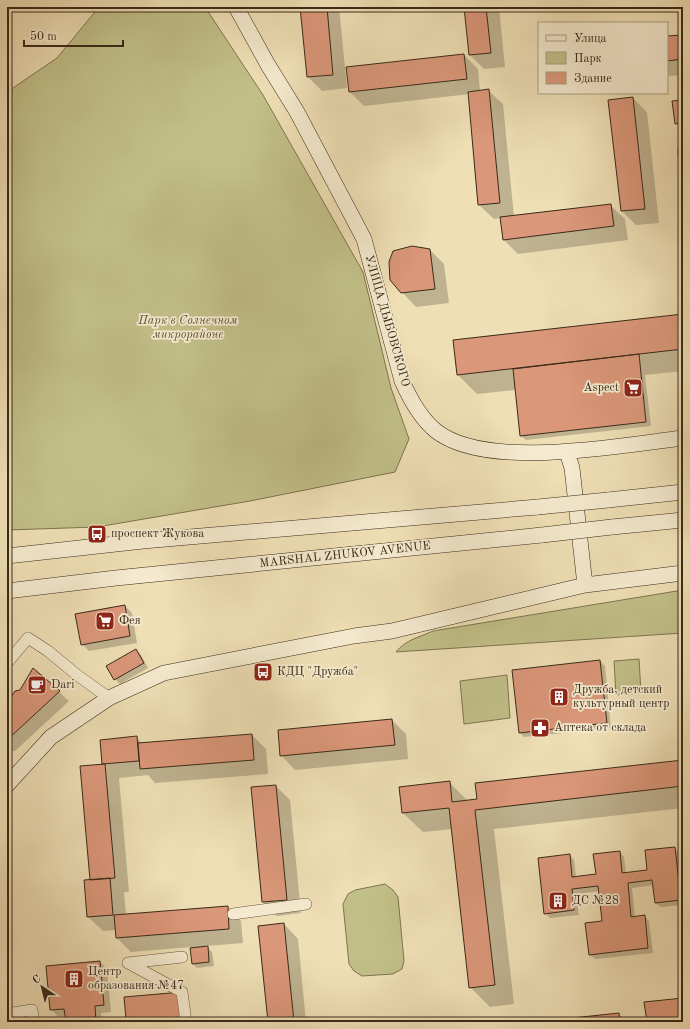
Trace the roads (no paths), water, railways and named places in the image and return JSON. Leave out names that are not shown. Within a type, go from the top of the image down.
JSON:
[{"type":"street","name":"УЛИЦА ДЫБОВСКОГО","points":[[236,7],[268,65],[297,112],[364,239],[402,381],[409,398],[424,419],[436,431],[451,440],[484,450],[527,452],[567,452],[683,438]]},
{"type":"street","points":[[567,452],[572,468],[585,585]]},
{"type":"street","points":[[7,556],[143,541],[538,507],[683,492]]},
{"type":"street","name":"MARSHAL ZHUKOV AVENUE","points":[[7,590],[683,520]]},
{"type":"street","points":[[7,785],[51,737],[109,698],[164,673],[354,636],[392,631],[585,585],[683,574]]},
{"type":"street","points":[[7,663],[28,638],[48,651],[77,676],[109,698]]},
{"type":"street","points":[[233,914],[306,904]]},
{"type":"street","points":[[182,957],[128,963],[182,992],[186,1022]]},
{"type":"street","points":[[7,1014],[32,1010],[34,1022]]},
{"type":"place","name":"Aspect","points":[[633,388]]},
{"type":"place","name":"проспект Жукова","points":[[97,534]]},
{"type":"place","name":"Фея","points":[[105,621]]},
{"type":"place","name":"КДЦ \"Дружба\"","points":[[263,672]]},
{"type":"place","name":"Dari","points":[[37,685]]},
{"type":"place","name":"Дружба, детский культурный центр","points":[[559,697]]},
{"type":"place","name":"Аптека от склада","points":[[540,728]]},
{"type":"place","name":"ДС №28","points":[[558,901]]},
{"type":"place","name":"Центр образования №47","points":[[74,979]]},
{"type":"park label","name":"Парк в Солнечном микрорайоне","points":[[188,328]]}]
